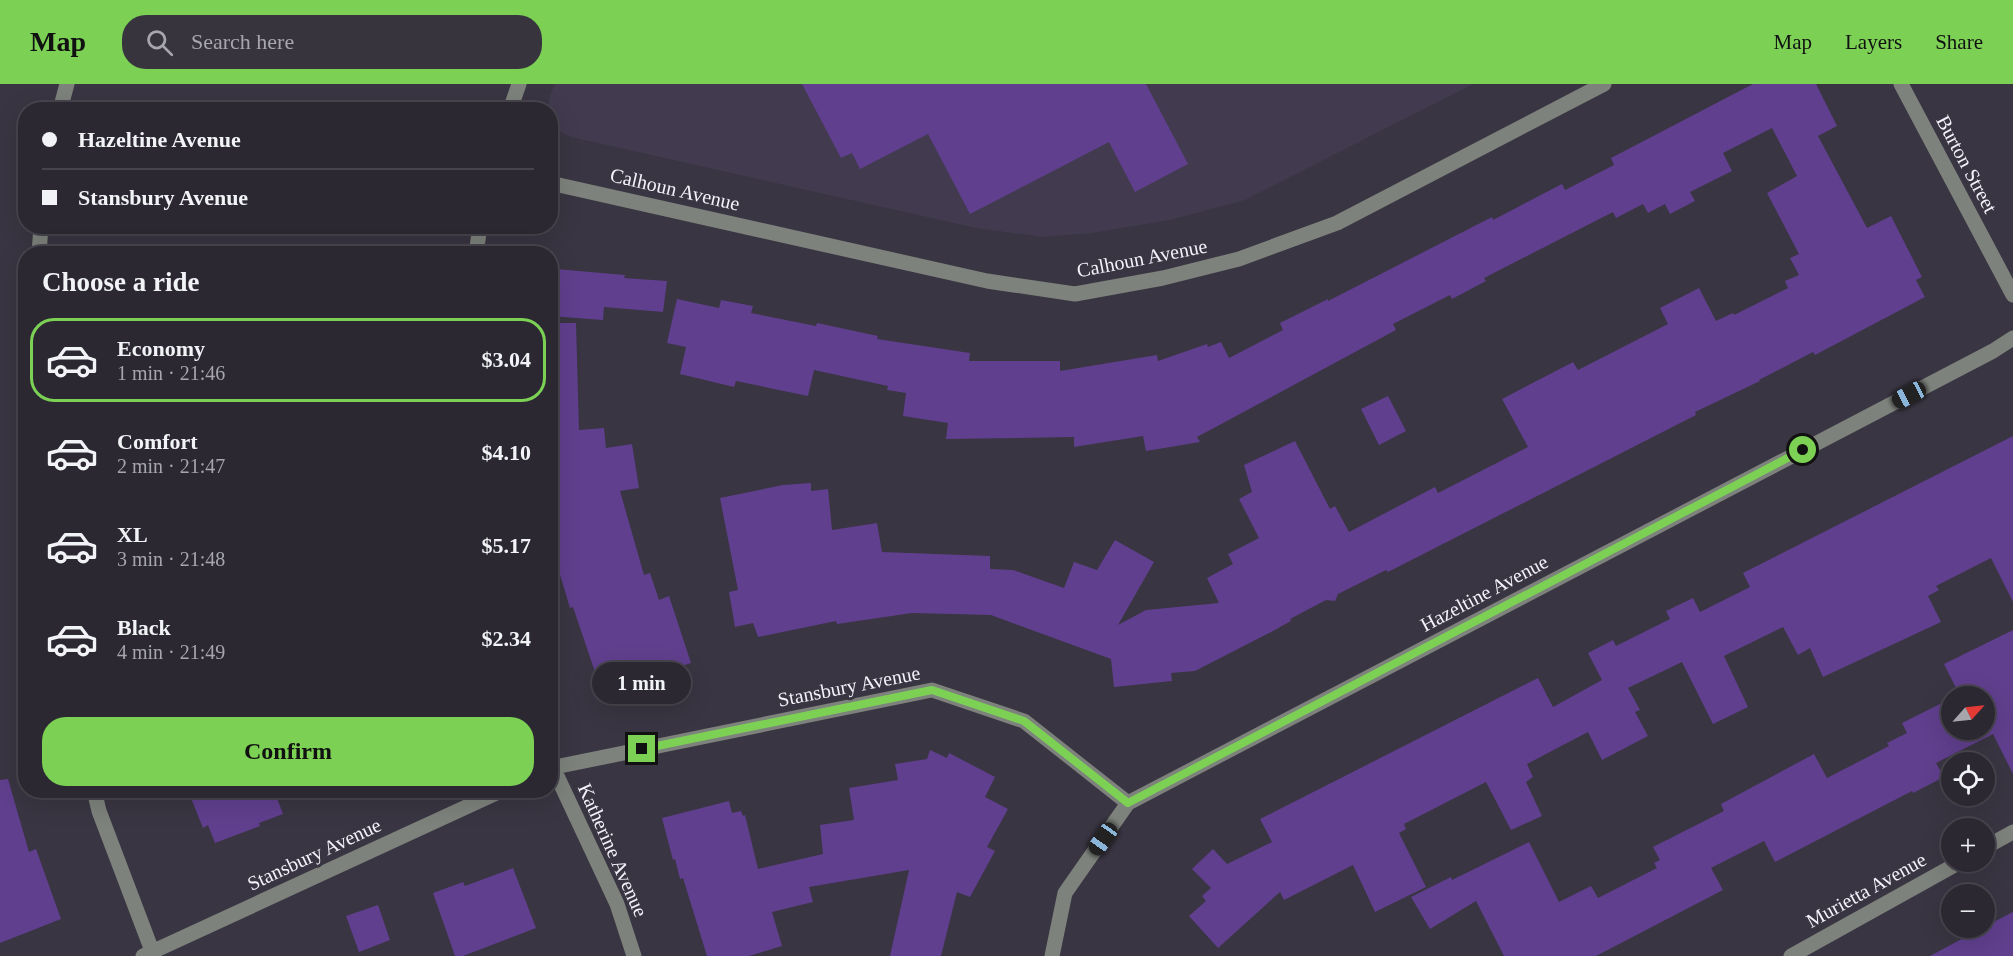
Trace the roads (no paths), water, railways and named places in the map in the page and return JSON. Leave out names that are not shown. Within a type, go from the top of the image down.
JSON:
[{"type":"street","points":[[62,102],[67,84]]},
{"type":"street","points":[[513,102],[519,84]]},
{"type":"street","name":"Calhoun Avenue","points":[[558,185],[987,281],[1075,294],[1163,278],[1239,259],[1337,223],[1604,84]]},
{"type":"street","name":"Burton Street","points":[[1901,84],[2013,295]]},
{"type":"street","name":"Hazeltine Avenue","points":[[1052,956],[1065,893],[1128,803],[1972,362],[2013,338]]},
{"type":"street","name":"Stansbury Avenue","points":[[558,765],[932,690],[1024,721],[1128,803]]},
{"type":"street","name":"Katherine Avenue","points":[[558,780],[618,903],[634,956]]},
{"type":"street","points":[[96,798],[150,955]]},
{"type":"street","name":"Stansbury Avenue","points":[[150,955],[486,798]]},
{"type":"street","points":[[1995,842],[2013,832]]},
{"type":"street","name":"Murietta Avenue","points":[[1791,956],[1942,872]]}]
